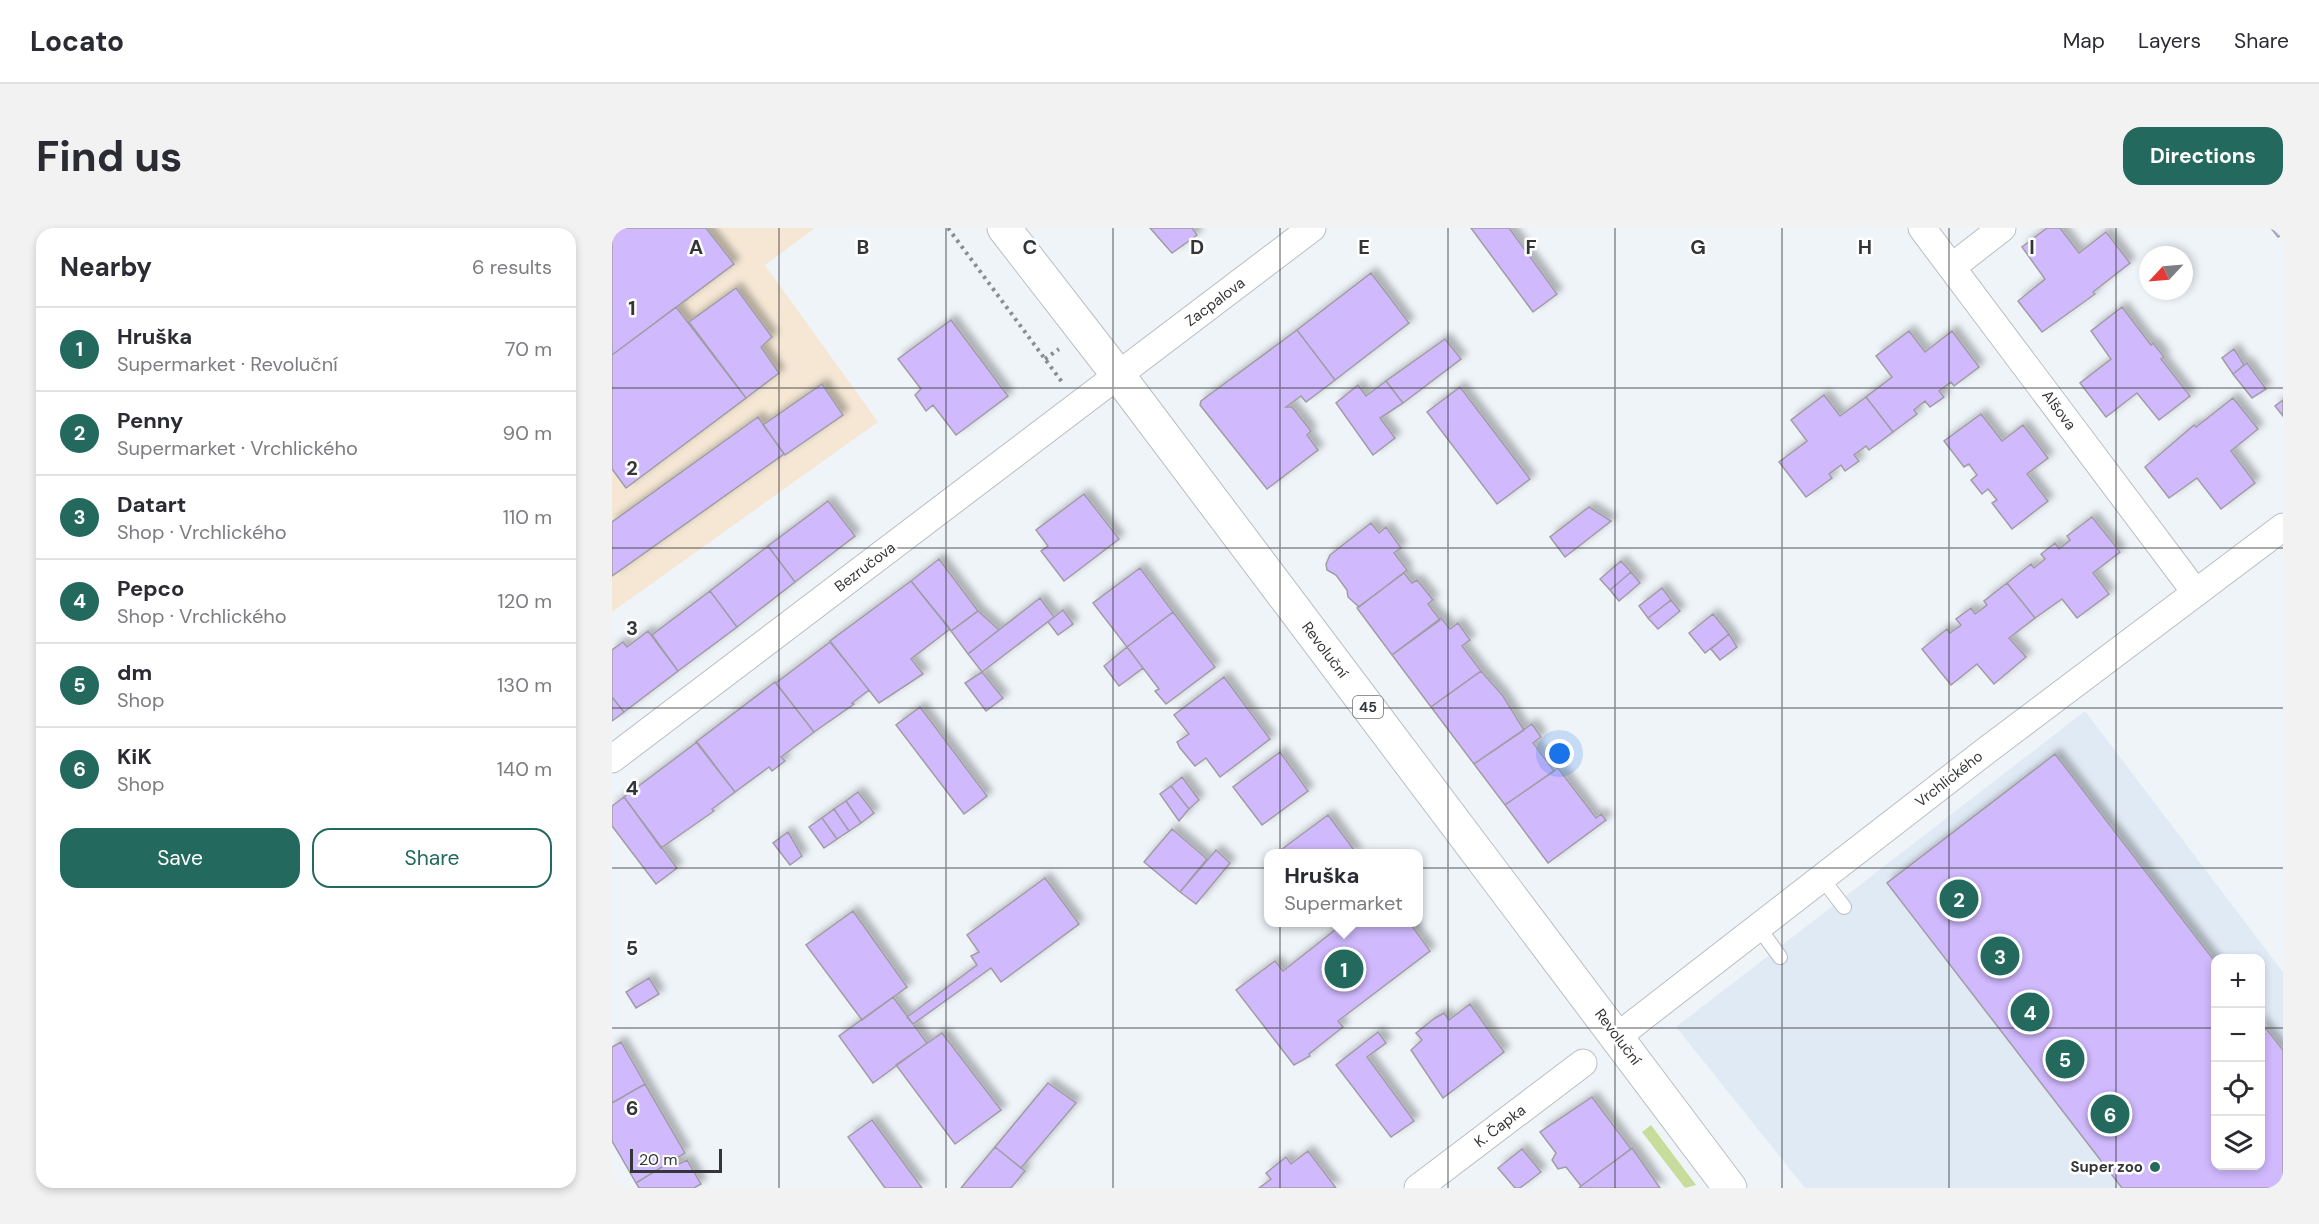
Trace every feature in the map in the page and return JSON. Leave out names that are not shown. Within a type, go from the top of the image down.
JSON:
[{"type":"main road","name":"Revoluční","points":[[1004,228],[1118,375],[1618,1036],[1730,1188]]},
{"type":"street","name":"Zacpalova","points":[[1118,375],[1312,228]]},
{"type":"street","name":"Alšova","points":[[1922,228],[2196,593]]},
{"type":"street","points":[[1952,267],[2002,228]]},
{"type":"street","name":"Bezručova","points":[[612,759],[1118,375]]},
{"type":"street","name":"Vrchlického","points":[[1618,1036],[1759,928],[1821,877],[2283,527]]},
{"type":"street","name":"K. Čapka","points":[[1418,1188],[1582,1063]]},
{"type":"lane","points":[[1821,877],[1844,907]]},
{"type":"lane","points":[[1759,928],[1780,957]]},
{"type":"path","points":[[948,228],[1045,359]]},
{"type":"shaded area","points":[[612,228],[815,228],[765,265],[878,422],[612,612]]},
{"type":"shaded area","points":[[2085,711],[2283,972],[2283,1188],[1805,1188],[1676,1027]]},
{"type":"green space","points":[[1651,1125],[1696,1185],[1685,1188],[1642,1132]]},
{"type":"building","points":[[620,228],[706,228],[734,264],[612,355],[612,234]]},
{"type":"building","points":[[1150,228],[1192,228],[1197,235],[1172,253]]},
{"type":"building","points":[[1471,228],[1509,228],[1557,294],[1533,312]]},
{"type":"building","points":[[2047,228],[2060,228],[2079,253],[2106,232],[2130,263],[2093,292],[2095,294],[2042,332],[2018,301],[2045,279],[2022,247]]},
{"type":"building","points":[[2271,228],[2283,228],[2283,234],[2278,237]]},
{"type":"building","points":[[1371,273],[1409,323],[1335,380],[1297,330]]},
{"type":"building","points":[[736,288],[772,337],[761,347],[779,373],[746,398],[689,322]]},
{"type":"building","points":[[676,307],[746,398],[626,488],[612,469],[612,355]]},
{"type":"building","points":[[2122,307],[2151,345],[2153,343],[2164,357],[2161,359],[2190,396],[2159,420],[2137,393],[2106,417],[2080,383],[2111,359],[2091,331]]},
{"type":"building","points":[[951,320],[1008,396],[956,435],[933,405],[926,411],[915,395],[921,389],[898,359]]},
{"type":"building","points":[[1297,330],[1335,380],[1306,402],[1301,396],[1286,407],[1292,407],[1311,431],[1307,435],[1318,450],[1267,489],[1200,405],[1201,401]]},
{"type":"building","points":[[1909,331],[1925,352],[1952,331],[1979,367],[1954,386],[1951,382],[1939,391],[1944,397],[1930,407],[1925,401],[1914,410],[1917,414],[1893,432],[1866,397],[1892,377],[1876,356]]},
{"type":"building","points":[[1445,339],[1461,359],[1403,403],[1386,381]]},
{"type":"building","points":[[2234,349],[2244,365],[2233,374],[2222,358]]},
{"type":"building","points":[[2247,363],[2266,389],[2252,398],[2233,374]]},
{"type":"building","points":[[1386,381],[1403,403],[1380,418],[1395,438],[1373,455],[1336,403],[1358,385],[1366,396]]},
{"type":"building","points":[[822,384],[843,415],[785,455],[763,425]]},
{"type":"building","points":[[1460,387],[1530,479],[1497,504],[1427,412]]},
{"type":"building","points":[[1824,395],[1840,416],[1866,397],[1893,432],[1869,450],[1866,446],[1854,455],[1859,461],[1845,471],[1841,465],[1829,474],[1832,478],[1806,497],[1779,462],[1807,441],[1791,420]]},
{"type":"building","points":[[2233,398],[2258,429],[2231,451],[2255,483],[2221,509],[2197,478],[2169,498],[2145,467],[2194,425],[2196,427]]},
{"type":"building","points":[[2283,400],[2283,416],[2275,406]]},
{"type":"building","points":[[1981,414],[2002,441],[2023,425],[2048,458],[2027,474],[2048,501],[2012,529],[1992,503],[1997,500],[1988,489],[1982,494],[1971,480],[1977,475],[1969,464],[1964,467],[1944,441]]},
{"type":"building","points":[[758,417],[784,454],[612,576],[612,522]]},
{"type":"building","points":[[1084,494],[1119,539],[1064,581],[1041,551],[1048,546],[1036,530]]},
{"type":"building","points":[[828,501],[855,536],[795,582],[768,546]]},
{"type":"building","points":[[1589,507],[1611,521],[1565,557],[1550,537]]},
{"type":"building","points":[[2092,517],[2120,552],[2093,573],[2109,594],[2077,618],[2062,599],[2035,618],[2007,583],[2031,564],[2034,568],[2045,559],[2041,554],[2055,543],[2059,549],[2070,540],[2067,536]]},
{"type":"building","points":[[1371,523],[1379,533],[1386,527],[1401,548],[1394,553],[1407,570],[1359,607],[1348,597],[1347,590],[1336,575],[1327,570],[1326,564],[1330,555]]},
{"type":"building","points":[[768,546],[795,582],[737,627],[710,591]]},
{"type":"building","points":[[939,559],[978,611],[951,631],[911,581]]},
{"type":"building","points":[[1621,561],[1631,572],[1610,590],[1600,579]]},
{"type":"building","points":[[1140,568],[1173,612],[1127,647],[1093,603]]},
{"type":"building","points":[[1631,572],[1640,583],[1619,601],[1610,590]]},
{"type":"building","points":[[1404,573],[1412,583],[1417,580],[1433,600],[1428,604],[1440,620],[1392,655],[1357,608]]},
{"type":"building","points":[[911,581],[950,629],[911,659],[923,674],[879,703],[830,641]]},
{"type":"building","points":[[2007,583],[2035,618],[2009,638],[2026,657],[1994,684],[1977,664],[1951,685],[1922,649],[1947,629],[1950,633],[1961,625],[1956,619],[1971,608],[1975,614],[1987,605],[1984,601]]},
{"type":"building","points":[[1662,588],[1671,600],[1648,618],[1639,606]]},
{"type":"building","points":[[710,591],[737,627],[678,671],[652,635]]},
{"type":"building","points":[[1040,598],[1054,617],[982,672],[968,654]]},
{"type":"building","points":[[1671,600],[1680,611],[1658,629],[1648,618]]},
{"type":"building","points":[[1063,610],[1073,624],[1058,635],[1048,622]]},
{"type":"building","points":[[978,611],[999,630],[968,654],[951,631]]},
{"type":"building","points":[[1173,612],[1215,667],[1166,704],[1155,691],[1159,689],[1127,647]]},
{"type":"building","points":[[1713,614],[1729,634],[1705,653],[1689,633]]},
{"type":"building","points":[[1441,618],[1450,629],[1458,623],[1470,640],[1462,646],[1481,671],[1431,707],[1392,655]]},
{"type":"building","points":[[648,631],[678,671],[624,712],[612,697],[612,650],[623,642],[627,647]]},
{"type":"building","points":[[1729,634],[1737,647],[1720,660],[1711,649]]},
{"type":"building","points":[[830,642],[869,690],[852,703],[854,704],[814,732],[776,683]]},
{"type":"building","points":[[1127,647],[1143,668],[1119,686],[1104,666]]},
{"type":"building","points":[[1481,671],[1503,696],[1524,730],[1474,764],[1431,707]]},
{"type":"building","points":[[982,672],[1003,698],[986,711],[965,683]]},
{"type":"building","points":[[1224,677],[1270,739],[1220,777],[1206,758],[1195,766],[1180,748],[1177,742],[1189,734],[1174,715]]},
{"type":"building","points":[[775,682],[814,732],[781,757],[785,761],[772,771],[769,767],[735,792],[696,742]]},
{"type":"building","points":[[612,697],[624,712],[612,721]]},
{"type":"building","points":[[920,707],[987,796],[964,814],[896,725]]},
{"type":"building","points":[[1532,724],[1541,737],[1533,743],[1554,771],[1505,805],[1474,764]]},
{"type":"building","points":[[697,742],[735,792],[712,809],[714,811],[661,848],[624,797]]},
{"type":"building","points":[[1280,752],[1308,791],[1262,825],[1233,787]]},
{"type":"building","points":[[2055,754],[2211,957],[2211,1170],[2265,1170],[2265,1027],[2283,1050],[2283,1188],[2122,1188],[1887,883]]},
{"type":"building","points":[[1558,768],[1596,818],[1601,814],[1606,820],[1548,863],[1505,805]]},
{"type":"building","points":[[1182,777],[1199,800],[1189,809],[1171,786]]},
{"type":"building","points":[[1171,786],[1189,809],[1179,821],[1160,794]]},
{"type":"building","points":[[858,792],[874,813],[861,823],[846,801]]},
{"type":"building","points":[[624,797],[677,868],[656,884],[612,826],[612,806]]},
{"type":"building","points":[[846,801],[861,823],[849,831],[834,809]]},
{"type":"building","points":[[834,809],[849,831],[837,839],[822,818]]},
{"type":"building","points":[[1328,815],[1353,849],[1282,849]]},
{"type":"building","points":[[822,818],[837,839],[824,848],[809,827]]},
{"type":"building","points":[[1172,829],[1207,859],[1180,892],[1144,862]]},
{"type":"building","points":[[788,832],[802,856],[790,865],[773,843]]},
{"type":"building","points":[[1216,850],[1230,863],[1196,904],[1180,892]]},
{"type":"building","points":[[1045,878],[1079,924],[1001,982],[991,968],[913,1024],[907,1017],[977,965],[971,956],[979,952],[967,935]]},
{"type":"building","points":[[853,911],[907,987],[862,1020],[806,945]]},
{"type":"building","points":[[1335,927],[1413,927],[1430,951],[1338,1021],[1343,1027],[1309,1054],[1310,1056],[1294,1065],[1236,990],[1275,961],[1283,971],[1336,929]]},
{"type":"building","points":[[649,978],[659,994],[636,1008],[626,992]]},
{"type":"building","points":[[893,997],[927,1043],[873,1083],[839,1036]]},
{"type":"building","points":[[1470,1004],[1504,1052],[1443,1098],[1411,1050],[1422,1040],[1416,1033],[1435,1018],[1444,1013],[1449,1020]]},
{"type":"building","points":[[1378,1032],[1386,1043],[1367,1057],[1414,1121],[1391,1137],[1336,1065]]},
{"type":"building","points":[[942,1033],[1001,1110],[955,1144],[896,1065]]},
{"type":"building","points":[[621,1042],[645,1084],[612,1103],[612,1047]]},
{"type":"building","points":[[1048,1083],[1076,1103],[1021,1168],[995,1147]]},
{"type":"building","points":[[645,1084],[685,1153],[636,1183],[612,1141],[612,1103]]},
{"type":"building","points":[[1592,1097],[1631,1149],[1581,1186],[1566,1167],[1558,1169],[1552,1160],[1556,1153],[1540,1132]]},
{"type":"building","points":[[872,1120],[922,1188],[885,1188],[848,1137]]},
{"type":"building","points":[[995,1147],[1025,1171],[1011,1188],[961,1188]]},
{"type":"building","points":[[1632,1148],[1660,1188],[1579,1188],[1581,1186]]},
{"type":"building","points":[[1522,1149],[1541,1172],[1520,1188],[1515,1188],[1498,1168]]},
{"type":"building","points":[[1308,1151],[1336,1188],[1259,1188],[1271,1179],[1266,1173],[1286,1157],[1291,1164]]},
{"type":"building","points":[[676,1158],[679,1164],[687,1160],[701,1184],[694,1188],[639,1188],[636,1183]]},
{"type":"place","name":"Penny","points":[[1959,899]]},
{"type":"place","name":"Datart","points":[[2000,956]]},
{"type":"place","name":"Hruška","points":[[1344,969]]},
{"type":"place","name":"Pepco","points":[[2030,1012]]},
{"type":"place","name":"dm","points":[[2065,1059]]},
{"type":"place","name":"KiK","points":[[2110,1114]]},
{"type":"place","name":"Super zoo","points":[[2155,1167]]}]
